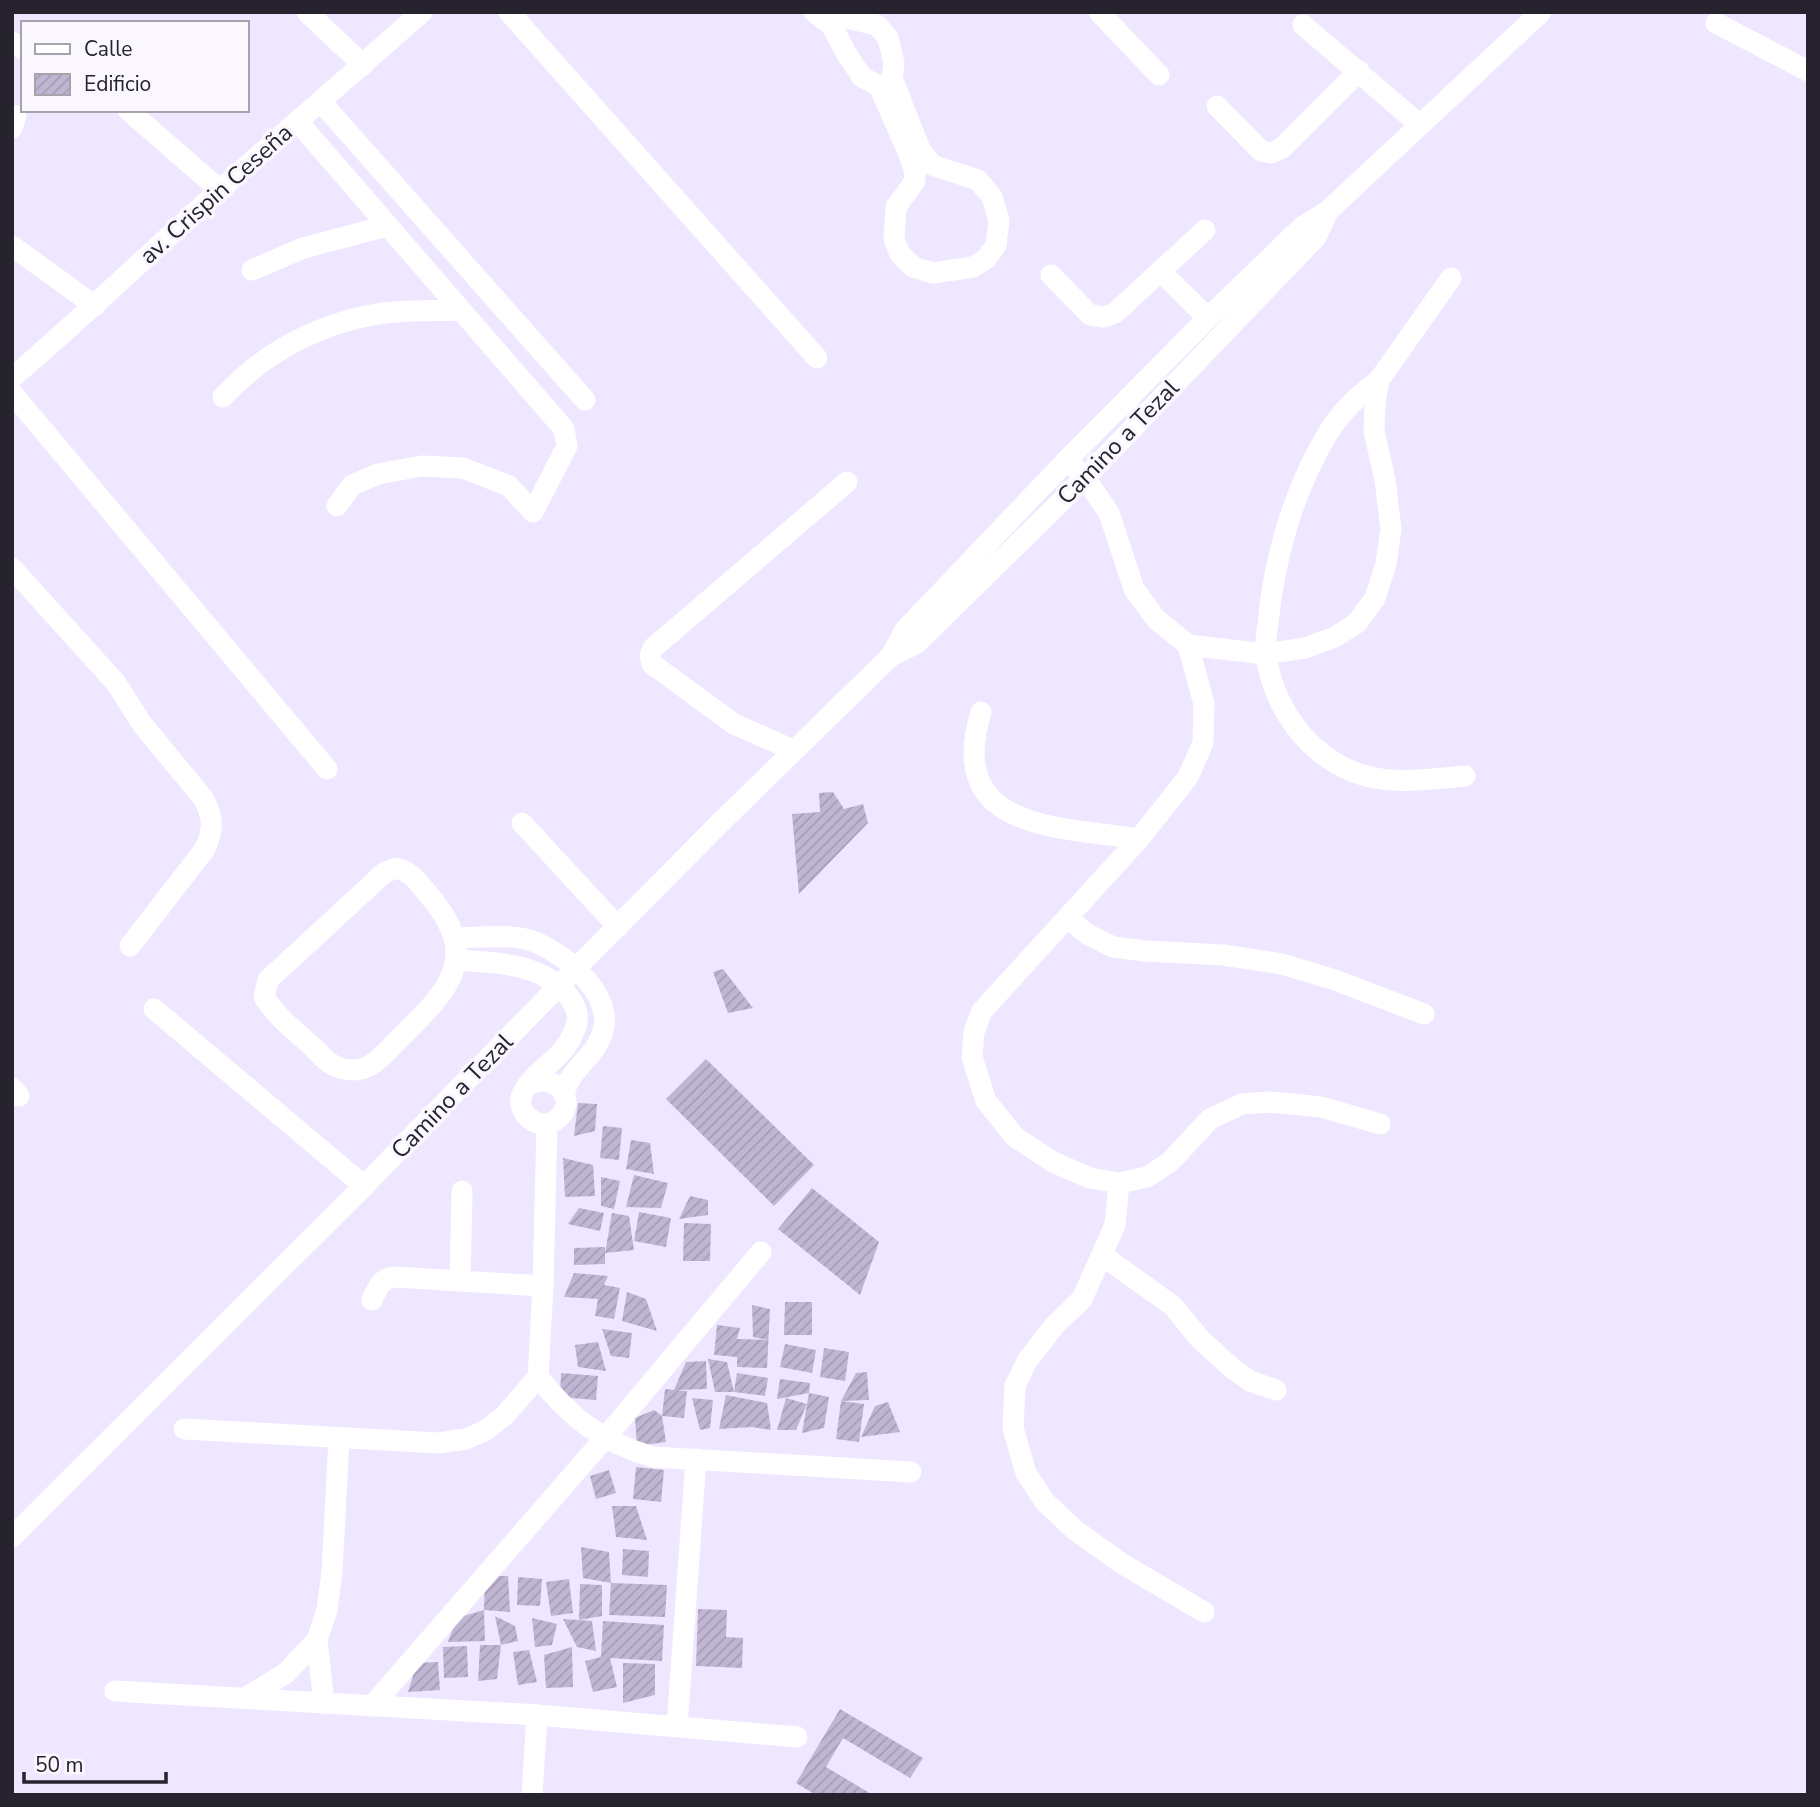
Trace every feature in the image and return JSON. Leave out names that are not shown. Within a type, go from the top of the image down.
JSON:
[{"type":"street","points":[[307,12],[363,65]]},
{"type":"street","name":"av. Crispin Ceseña","points":[[12,377],[95,306],[220,190],[422,12]]},
{"type":"street","points":[[509,12],[817,358]]},
{"type":"street","points":[[814,12],[832,26],[862,77],[879,86],[908,152],[915,172],[915,181],[896,207],[894,239],[900,254],[913,267],[933,273],[973,267],[986,260],[996,245],[999,220],[992,197],[978,180],[932,165],[920,149],[892,78],[894,63],[888,38],[877,25],[842,17],[835,12]]},
{"type":"street","points":[[1099,12],[1159,75]]},
{"type":"street","name":"Camino a Tezal","points":[[891,656],[905,630],[1067,460],[1208,318],[1302,227],[1328,211],[1541,12]]},
{"type":"street","points":[[1716,23],[1808,71]]},
{"type":"street","points":[[1303,25],[1420,125]]},
{"type":"street","points":[[1217,106],[1261,151],[1271,153],[1282,148],[1359,71]]},
{"type":"street","points":[[321,102],[585,400]]},
{"type":"street","points":[[130,112],[220,190]]},
{"type":"street","points":[[298,122],[564,429],[567,446],[533,512],[509,486],[463,468],[422,466],[378,474],[352,485],[337,506]]},
{"type":"street","name":"Camino a Tezal","points":[[13,1535],[365,1186],[577,967],[793,750],[891,656],[917,643],[1085,478],[1316,237],[1328,211]]},
{"type":"street","points":[[252,270],[303,248],[387,226]]},
{"type":"street","points":[[1051,275],[1090,315],[1104,317],[1115,313],[1205,230]]},
{"type":"street","points":[[12,246],[95,306]]},
{"type":"street","points":[[1160,271],[1208,318]]},
{"type":"street","points":[[1451,278],[1379,380],[1352,401],[1328,432],[1299,494],[1277,568],[1265,654],[1278,701],[1302,736],[1325,756],[1355,773],[1392,780],[1465,776]]},
{"type":"street","points":[[223,397],[243,375],[279,349],[328,326],[384,313],[460,310]]},
{"type":"street","points":[[1067,460],[1085,478],[1109,513],[1134,589],[1156,618],[1188,645],[1265,654],[1305,648],[1335,637],[1357,623],[1375,598],[1386,564],[1391,529],[1385,480],[1374,431],[1379,380]]},
{"type":"street","points":[[12,393],[327,769]]},
{"type":"street","points":[[793,750],[734,724],[652,664],[650,656],[653,648],[847,482]]},
{"type":"street","points":[[12,568],[116,682],[142,724],[203,798],[210,811],[213,824],[211,838],[204,850],[130,946]]},
{"type":"street","points":[[1188,645],[1204,704],[1203,743],[1188,777],[1139,839],[982,1011],[974,1032],[972,1057],[986,1101],[1015,1137],[1053,1161],[1090,1178],[1119,1183],[1147,1177],[1170,1162],[1210,1119],[1242,1104],[1271,1102],[1321,1107],[1380,1124]]},
{"type":"street","points":[[981,712],[972,751],[977,777],[992,803],[1014,816],[1047,826],[1139,839]]},
{"type":"street","points":[[522,823],[618,927]]},
{"type":"street","points":[[396,868],[407,870],[441,909],[455,938],[456,960],[444,990],[425,1014],[370,1067],[352,1070],[333,1066],[274,1013],[264,997],[268,979],[384,873],[396,868]]},
{"type":"street","points":[[1068,918],[1087,934],[1113,947],[1223,955],[1282,964],[1335,980],[1424,1014]]},
{"type":"street","points":[[455,938],[522,938],[536,942],[577,967],[602,1004],[604,1029],[595,1050],[568,1080],[564,1095]]},
{"type":"street","points":[[456,960],[517,965],[533,970],[560,985],[577,1008],[577,1023],[572,1038],[530,1084],[522,1093],[521,1105],[525,1116],[535,1123],[547,1124],[556,1121],[566,1104],[559,1086],[550,1081],[539,1080],[530,1084]]},
{"type":"street","points":[[154,1009],[365,1186]]},
{"type":"street","points":[[184,1429],[438,1443],[466,1439],[486,1430],[505,1415],[538,1377],[547,1124]]},
{"type":"street","points":[[1119,1183],[1115,1225],[1082,1299],[1054,1326],[1027,1361],[1015,1387],[1013,1428],[1026,1473],[1045,1502],[1075,1530],[1121,1563],[1204,1612]]},
{"type":"street","points":[[460,1281],[462,1191]]},
{"type":"street","points":[[372,1706],[605,1438],[761,1252]]},
{"type":"street","points":[[1103,1256],[1173,1306],[1200,1339],[1233,1369],[1250,1381],[1276,1390]]},
{"type":"street","points":[[372,1300],[381,1282],[388,1278],[543,1286]]},
{"type":"street","points":[[538,1377],[556,1400],[583,1425],[627,1449],[653,1457],[911,1472]]},
{"type":"street","points":[[247,1697],[286,1673],[317,1640],[327,1610],[332,1572],[339,1439]]},
{"type":"street","points":[[677,1727],[696,1459]]},
{"type":"street","points":[[317,1640],[324,1703]]},
{"type":"street","points":[[115,1691],[537,1715],[797,1737]]},
{"type":"street","points":[[532,1795],[537,1715]]},
{"type":"building","points":[[833,792],[844,809],[863,804],[868,823],[799,894],[792,814],[820,812],[819,793]]},
{"type":"building","points":[[723,969],[753,1008],[728,1013],[713,972]]},
{"type":"building","points":[[706,1059],[814,1165],[774,1206],[666,1099]]},
{"type":"building","points":[[578,1103],[597,1104],[595,1131],[574,1136]]},
{"type":"building","points":[[603,1126],[622,1128],[619,1160],[600,1158]]},
{"type":"building","points":[[631,1140],[650,1143],[654,1174],[626,1169]]},
{"type":"building","points":[[563,1158],[593,1165],[595,1196],[565,1197]]},
{"type":"building","points":[[634,1175],[668,1183],[661,1208],[626,1207]]},
{"type":"building","points":[[601,1177],[620,1181],[614,1209],[601,1206]]},
{"type":"building","points":[[812,1188],[879,1242],[860,1295],[778,1229]]},
{"type":"building","points":[[690,1196],[708,1200],[708,1215],[679,1219]]},
{"type":"building","points":[[579,1208],[604,1213],[600,1231],[568,1224]]},
{"type":"building","points":[[639,1212],[671,1218],[666,1247],[634,1241]]},
{"type":"building","points":[[612,1213],[629,1216],[634,1250],[605,1253]]},
{"type":"building","points":[[684,1223],[711,1224],[710,1261],[683,1261]]},
{"type":"building","points":[[605,1247],[605,1264],[574,1265],[574,1248]]},
{"type":"building","points":[[574,1273],[608,1276],[604,1285],[620,1288],[614,1319],[595,1316],[598,1299],[564,1297]]},
{"type":"building","points":[[627,1292],[646,1299],[657,1331],[622,1321]]},
{"type":"building","points":[[785,1302],[812,1302],[812,1335],[784,1335]]},
{"type":"building","points":[[752,1305],[770,1309],[767,1368],[737,1367],[737,1357],[714,1355],[717,1325],[740,1328],[737,1339],[768,1340],[753,1337]]},
{"type":"building","points":[[602,1329],[632,1333],[629,1358],[611,1356]]},
{"type":"building","points":[[598,1342],[606,1371],[578,1367],[575,1345]]},
{"type":"building","points":[[785,1344],[816,1350],[812,1373],[780,1367]]},
{"type":"building","points":[[824,1348],[849,1352],[845,1381],[820,1377]]},
{"type":"building","points":[[708,1359],[727,1362],[734,1392],[715,1392]]},
{"type":"building","points":[[706,1361],[707,1389],[674,1390],[686,1362]]},
{"type":"building","points":[[867,1372],[869,1400],[841,1401],[856,1373]]},
{"type":"building","points":[[561,1373],[598,1376],[596,1400],[560,1397]]},
{"type":"building","points":[[737,1373],[768,1378],[765,1396],[734,1392]]},
{"type":"building","points":[[780,1379],[810,1383],[809,1393],[777,1399]]},
{"type":"building","points":[[665,1389],[687,1391],[684,1418],[662,1416]]},
{"type":"building","points":[[809,1393],[829,1397],[824,1428],[802,1433]]},
{"type":"building","points":[[726,1395],[767,1403],[771,1430],[752,1427],[719,1429]]},
{"type":"building","points":[[692,1398],[713,1400],[710,1428],[700,1430]]},
{"type":"building","points":[[786,1398],[807,1404],[796,1430],[777,1430]]},
{"type":"building","points":[[841,1401],[864,1404],[859,1442],[836,1439]]},
{"type":"building","points":[[888,1402],[900,1432],[861,1437],[875,1406]]},
{"type":"building","points":[[654,1410],[662,1416],[666,1442],[637,1446],[635,1418]]},
{"type":"building","points":[[636,1467],[664,1470],[661,1502],[633,1499]]},
{"type":"building","points":[[609,1470],[616,1493],[596,1499],[590,1476]]},
{"type":"building","points":[[612,1506],[636,1506],[647,1540],[616,1537]]},
{"type":"building","points":[[581,1547],[609,1552],[611,1583],[583,1578]]},
{"type":"building","points":[[623,1549],[649,1551],[648,1577],[622,1575]]},
{"type":"building","points":[[485,1576],[508,1576],[510,1612],[484,1610]]},
{"type":"building","points":[[518,1577],[542,1579],[540,1606],[517,1605]]},
{"type":"building","points":[[569,1579],[573,1613],[551,1616],[546,1582]]},
{"type":"building","points":[[611,1583],[667,1585],[665,1617],[609,1615]]},
{"type":"building","points":[[580,1584],[602,1585],[602,1616],[579,1620]]},
{"type":"building","points":[[698,1609],[727,1610],[726,1637],[743,1638],[742,1668],[696,1666]]},
{"type":"building","points":[[484,1610],[485,1641],[448,1642],[457,1618]]},
{"type":"building","points":[[495,1616],[515,1626],[518,1641],[501,1645]]},
{"type":"building","points":[[532,1618],[557,1624],[552,1645],[535,1647]]},
{"type":"building","points":[[563,1619],[592,1621],[596,1651],[577,1647]]},
{"type":"building","points":[[603,1621],[664,1625],[662,1661],[610,1658],[617,1687],[593,1692],[585,1661],[601,1657]]},
{"type":"building","points":[[480,1645],[501,1645],[497,1679],[478,1681]]},
{"type":"building","points":[[467,1646],[468,1677],[444,1678],[443,1647]]},
{"type":"building","points":[[572,1647],[573,1687],[546,1688],[544,1655]]},
{"type":"building","points":[[529,1650],[537,1682],[518,1685],[513,1652]]},
{"type":"building","points":[[438,1662],[440,1690],[408,1692],[417,1663]]},
{"type":"building","points":[[623,1663],[655,1664],[655,1695],[623,1703]]},
{"type":"building","points":[[840,1709],[923,1758],[910,1778],[843,1738],[826,1767],[873,1795],[816,1795],[796,1783]]}]
